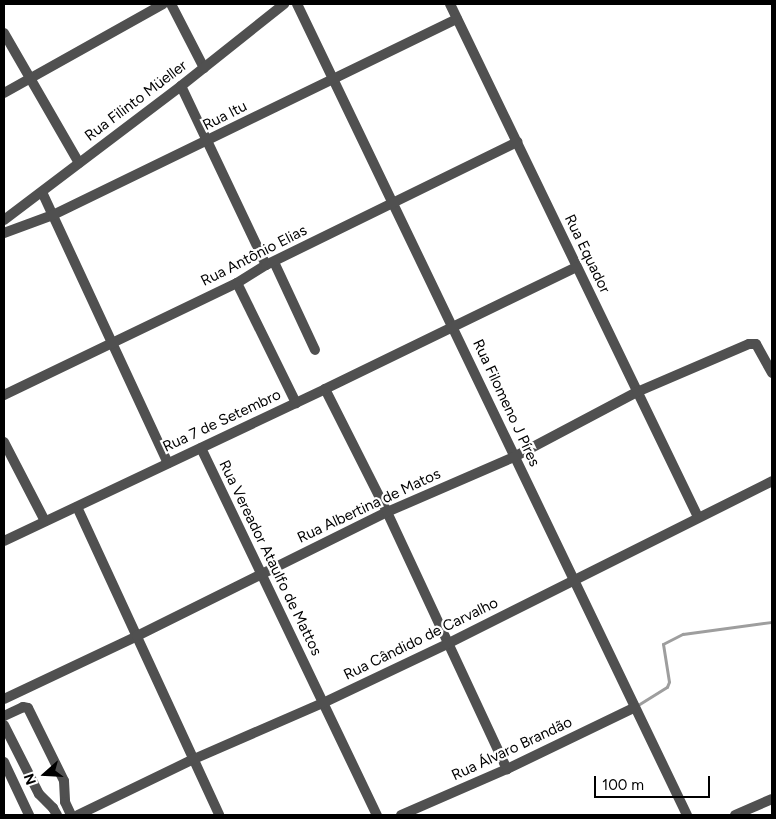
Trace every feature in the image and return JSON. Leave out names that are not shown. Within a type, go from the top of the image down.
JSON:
[{"type":"street","points":[[4,93],[163,4]]},
{"type":"street","points":[[171,4],[204,68]]},
{"type":"street","name":"Rua Filinto Müeller","points":[[4,220],[181,86],[284,4]]},
{"type":"street","name":"Rua Filomeno J Píres","points":[[297,4],[687,815]]},
{"type":"street","name":"Rua Equador","points":[[450,4],[698,517]]},
{"type":"street","name":"Rua Itu","points":[[4,233],[53,215],[208,142],[332,78],[457,19]]},
{"type":"street","points":[[4,33],[79,163]]},
{"type":"street","points":[[181,86],[315,350]]},
{"type":"street","name":"Rua Antônio Elias","points":[[4,395],[237,283],[270,263],[516,142]]},
{"type":"street","points":[[42,192],[168,463]]},
{"type":"street","name":"Rua 7 de Setembro","points":[[4,541],[325,390],[576,267]]},
{"type":"street","points":[[237,283],[296,403]]},
{"type":"street","name":"Rua Albertina de Matos","points":[[4,699],[137,636],[387,512],[514,457],[637,392],[749,344],[756,344],[772,373]]},
{"type":"street","points":[[325,390],[387,512],[507,769]]},
{"type":"street","points":[[4,442],[45,521]]},
{"type":"street","name":"Rua Vereador Ataulfo de Mattos","points":[[201,448],[377,815]]},
{"type":"street","name":"Rua Cândido de Carvalho","points":[[78,815],[194,759],[323,703],[447,644],[772,481]]},
{"type":"street","points":[[77,507],[220,815]]},
{"type":"street","points":[[4,716],[23,707],[28,708],[64,782],[65,802],[71,815]]},
{"type":"street","name":"Rua Álvaro Brandão","points":[[401,815],[507,769],[634,708]]},
{"type":"street","points":[[4,725],[39,794],[53,808],[57,815]]},
{"type":"street","points":[[4,762],[29,815]]},
{"type":"street","points":[[735,815],[772,798]]},
{"type":"waterway","points":[[638,705],[667,687],[669,682],[663,644],[683,634],[772,622]]}]
